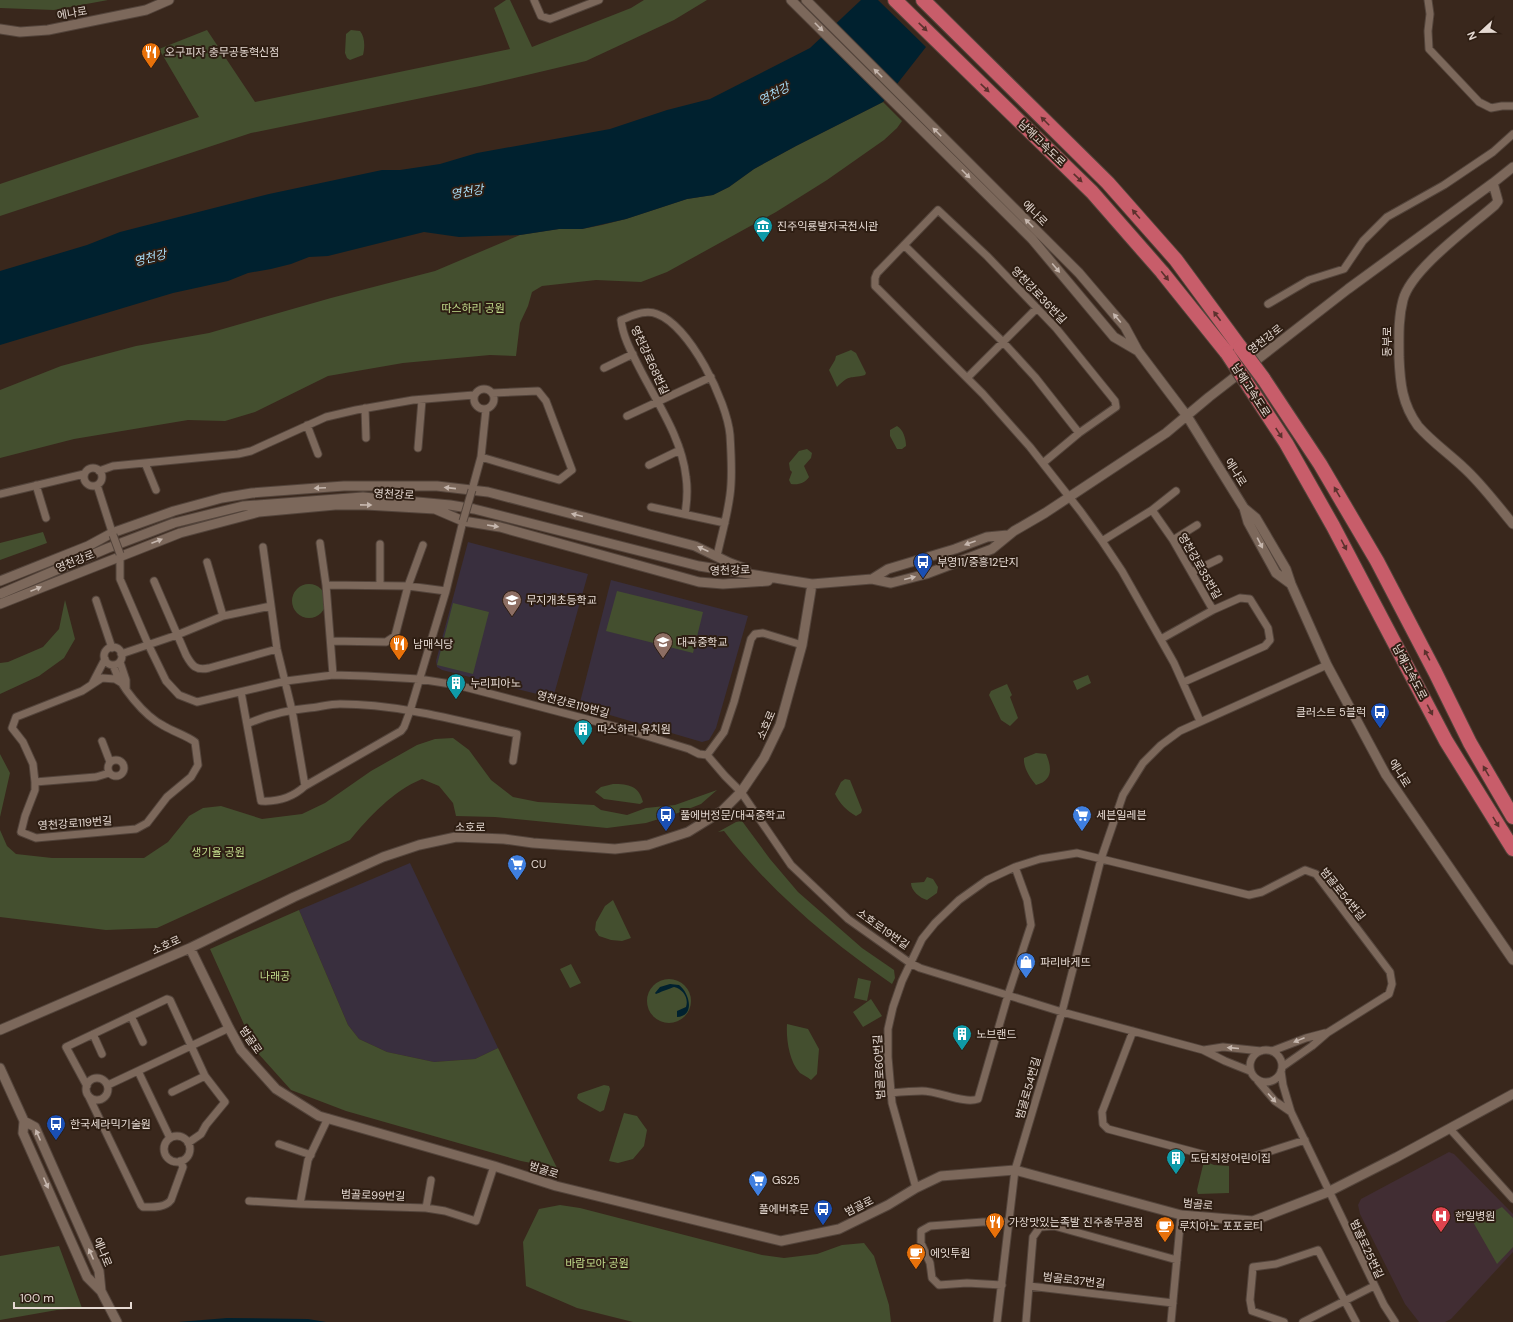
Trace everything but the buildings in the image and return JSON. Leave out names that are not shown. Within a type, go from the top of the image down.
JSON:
[{"type":"highway","name":"남해고속도로","points":[[895,0],[1092,192],[1162,272],[1227,353],[1286,443],[1333,526],[1446,741],[1513,849]]},
{"type":"highway","name":"남해고속도로","points":[[923,0],[1108,183],[1176,260],[1263,378],[1320,464],[1377,561],[1470,743],[1513,817]]},
{"type":"street","name":"에나로","points":[[0,29],[20,32],[48,30],[146,10],[169,0]]},
{"type":"street","points":[[534,0],[541,16],[550,18],[599,0]]},
{"type":"street","points":[[791,0],[902,104]]},
{"type":"street","points":[[806,0],[902,104]]},
{"type":"street","points":[[1428,0],[1430,14],[1428,30],[1429,49],[1480,102],[1491,108],[1513,106]]},
{"type":"street","name":"에나로","points":[[902,104],[1032,239],[1114,337],[1138,351]]},
{"type":"street","name":"에나로","points":[[902,104],[1080,274],[1125,327],[1138,351],[1187,416],[1244,508],[1256,518],[1286,569],[1291,584],[1327,664],[1386,775],[1513,960]]},
{"type":"street","points":[[1268,304],[1309,280],[1344,269],[1363,242],[1387,217],[1450,181],[1493,152],[1513,134]]},
{"type":"street","points":[[1493,183],[1513,167]]},
{"type":"street","name":"영천강로","points":[[0,581],[88,546],[112,534],[174,511],[222,498],[252,493],[344,486],[437,486],[488,492],[695,546],[730,563],[747,569],[812,584],[872,579],[891,582],[926,574],[992,549],[1008,535],[1166,433],[1348,289],[1493,183]]},
{"type":"street","name":"동부로","points":[[1493,183],[1498,201],[1495,205],[1426,265],[1413,281],[1404,298],[1398,327],[1400,383],[1407,408],[1419,426],[1464,468],[1513,524]]},
{"type":"street","name":"영천강로36번길","points":[[1043,464],[1079,433],[1116,407],[1115,401],[1056,328],[987,256],[938,210],[877,273],[875,278],[875,286],[989,400],[1069,497]]},
{"type":"street","points":[[904,245],[1003,342],[1035,377],[1079,433]]},
{"type":"street","points":[[967,378],[1037,308]]},
{"type":"street","name":"영천강로68번길","points":[[686,514],[686,476],[680,450],[622,330],[622,320],[639,313],[656,313],[672,323],[678,329],[694,349],[711,377],[719,394],[730,433],[731,485],[725,523],[717,556]]},
{"type":"street","points":[[604,368],[633,354]]},
{"type":"street","points":[[627,416],[711,377]]},
{"type":"street","points":[[0,494],[84,474],[87,470],[92,468],[99,471],[113,466],[238,454],[251,451],[326,417],[365,408],[413,400],[474,395],[481,389],[492,393],[538,391],[546,401],[572,470],[559,480],[482,457]]},
{"type":"street","points":[[241,692],[261,801],[273,802],[297,794],[305,786],[401,731],[410,711],[446,591],[463,521],[482,457],[486,409],[493,402],[492,393]]},
{"type":"street","points":[[474,395],[474,402],[477,407],[486,409]]},
{"type":"street","points":[[418,448],[422,400]]},
{"type":"street","points":[[365,408],[366,438]]},
{"type":"street","points":[[307,425],[318,454]]},
{"type":"street","points":[[649,465],[680,450]]},
{"type":"street","points":[[145,463],[156,490]]},
{"type":"street","points":[[97,485],[102,478],[99,471]]},
{"type":"street","points":[[84,474],[86,482],[91,485],[97,485]]},
{"type":"street","points":[[36,485],[46,518]]},
{"type":"street","points":[[97,485],[120,555]]},
{"type":"street","points":[[1102,541],[1152,510],[1176,491]]},
{"type":"street","name":"영천강로","points":[[0,594],[108,548],[174,523],[243,506],[363,497],[450,505],[474,509],[700,566],[792,580]]},
{"type":"street","points":[[1069,497],[1102,541],[1122,571],[1184,682],[1200,721]]},
{"type":"street","name":"영천강로","points":[[0,604],[120,555],[206,525],[258,512],[335,505],[366,505],[435,509],[463,521],[500,527],[699,582],[723,584],[749,581],[792,580]]},
{"type":"street","points":[[651,507],[725,523]]},
{"type":"street","name":"영천강로35번길","points":[[1152,510],[1173,540],[1213,610],[1240,598],[1250,599],[1268,628],[1270,640],[1265,646],[1184,682]]},
{"type":"street","points":[[1173,540],[1197,525]]},
{"type":"street","name":"영천강로","points":[[872,579],[888,569],[955,549],[987,537],[1008,535]]},
{"type":"street","points":[[320,543],[326,585],[333,675]]},
{"type":"street","points":[[380,544],[380,585]]},
{"type":"street","points":[[331,641],[386,642],[395,636],[408,586],[423,545]]},
{"type":"street","points":[[263,547],[277,649],[292,710],[305,786]]},
{"type":"street","name":"영천강로119번길","points":[[120,555],[120,579],[166,681],[179,695],[197,702],[286,681],[333,675],[419,679],[457,685],[617,727],[669,743],[698,754],[707,755]]},
{"type":"street","points":[[1192,572],[1219,559]]},
{"type":"street","points":[[207,562],[223,616]]},
{"type":"street","points":[[154,581],[190,664],[198,669],[203,670],[277,649]]},
{"type":"street","name":"소호로","points":[[0,1030],[190,948],[294,897],[383,857],[419,845],[456,837],[615,849],[648,845],[688,832],[722,811],[741,792],[764,758],[780,726],[802,645],[812,584]]},
{"type":"street","points":[[326,585],[408,586],[446,591]]},
{"type":"street","points":[[96,600],[112,648]]},
{"type":"street","points":[[105,659],[106,662],[115,664],[121,654],[223,616],[271,606]]},
{"type":"street","points":[[1160,639],[1213,610]]},
{"type":"street","points":[[741,792],[707,755],[724,732],[734,702],[751,639],[755,634],[763,633],[802,645]]},
{"type":"street","points":[[92,684],[105,659],[107,650],[112,648],[118,649],[121,654]]},
{"type":"street","name":"영천강로119번길","points":[[115,664],[120,682],[148,715],[163,726],[195,742],[198,765],[191,777],[167,797],[148,823],[136,829],[36,838],[21,832],[25,816],[35,790],[35,782],[33,764],[23,742],[12,728],[16,717],[82,691],[102,678],[115,664]]},
{"type":"street","name":"영천강로119번길","points":[[115,664],[126,680],[126,688]]},
{"type":"street","name":"범골로54번길","points":[[1015,1170],[1062,1012],[1101,859],[1123,795],[1143,763],[1161,744],[1180,731],[1327,664]]},
{"type":"street","points":[[102,678],[115,679],[120,682]]},
{"type":"street","points":[[248,724],[262,717],[292,710],[338,704],[378,706],[410,711],[517,734],[513,761]]},
{"type":"street","points":[[102,741],[110,762]]},
{"type":"street","points":[[115,760],[121,761],[124,766],[122,774],[117,777],[111,776],[107,767],[110,762],[115,760]]},
{"type":"street","points":[[35,782],[96,777],[109,773]]},
{"type":"street","name":"소호로19번길","points":[[741,792],[791,865],[848,918],[910,962],[920,968],[1008,994],[1062,1012]]},
{"type":"street","name":"범골로60번길","points":[[916,1188],[890,1093],[888,1029],[893,1007],[902,981],[922,940],[935,923],[959,900],[987,880],[1015,867],[1040,859],[1077,853],[1101,859]]},
{"type":"street","name":"범골로54번길","points":[[1101,859],[1249,895],[1262,892],[1305,870],[1316,874],[1390,972],[1392,984],[1389,994],[1327,1033]]},
{"type":"street","points":[[890,1093],[922,1091],[945,1094],[971,1102],[978,1099],[1008,994],[1031,925],[1027,900],[1015,867]]},
{"type":"street","name":"범골로","points":[[190,948],[241,1050],[276,1089],[319,1116],[494,1166],[556,1186],[781,1241],[839,1229],[888,1205],[916,1188],[941,1176],[1015,1170],[1181,1215],[1252,1221],[1328,1192],[1450,1129],[1513,1094]]},
{"type":"street","points":[[87,1086],[66,1047],[167,999],[170,1000],[205,1076],[225,1102],[206,1125],[201,1134],[188,1143]]},
{"type":"street","points":[[1062,1012],[1204,1050],[1225,1062],[1250,1071],[1275,1101],[1291,1112]]},
{"type":"street","points":[[131,1016],[143,1042]]},
{"type":"street","name":"범골로","points":[[108,1085],[229,1028]]},
{"type":"street","points":[[1133,1031],[1102,1112],[1102,1124],[1108,1129],[1213,1157],[1249,1158],[1305,1140]]},
{"type":"street","points":[[1204,1050],[1223,1047],[1272,1051],[1306,1038],[1327,1033]]},
{"type":"street","points":[[1281,1069],[1327,1033]]},
{"type":"street","points":[[93,1034],[102,1054]]},
{"type":"street","points":[[1250,1071],[1252,1058],[1262,1051]]},
{"type":"street","points":[[1257,1080],[1261,1082],[1271,1082],[1279,1076],[1281,1069],[1279,1057],[1272,1051]]},
{"type":"street","name":"에나로","points":[[0,1068],[24,1121],[23,1133],[87,1276],[100,1291]]},
{"type":"street","name":"범골로25번길","points":[[1281,1069],[1283,1085],[1291,1112],[1374,1286],[1302,1322]]},
{"type":"street","points":[[138,1071],[170,1138]]},
{"type":"street","points":[[172,1092],[205,1076]]},
{"type":"street","points":[[89,1097],[96,1100],[103,1099],[108,1094],[108,1085],[104,1080],[97,1078],[90,1080],[87,1086],[87,1094],[143,1207],[164,1206],[172,1200],[183,1167],[180,1161]]},
{"type":"street","points":[[300,1204],[308,1160],[328,1118]]},
{"type":"street","name":"에나로","points":[[24,1121],[35,1127],[99,1271],[100,1291]]},
{"type":"street","points":[[1450,1129],[1513,1199]]},
{"type":"street","points":[[174,1136],[182,1137],[188,1143],[189,1152],[187,1156],[180,1161],[169,1159],[165,1152],[165,1144],[170,1138],[174,1136]]},
{"type":"street","points":[[279,1144],[311,1155]]},
{"type":"street","name":"범골로99번길","points":[[249,1201],[426,1208],[445,1211],[476,1221],[494,1166]]},
{"type":"street","points":[[997,1322],[1015,1170]]},
{"type":"street","points":[[426,1208],[431,1180]]},
{"type":"street","points":[[1171,1322],[1181,1215]]},
{"type":"street","points":[[1002,1285],[967,1283],[939,1285],[932,1278],[930,1263],[921,1243],[921,1231],[930,1226],[984,1222],[1009,1222]]},
{"type":"street","name":"범골로37번길","points":[[1173,1303],[1029,1286],[1033,1237],[1040,1227],[1054,1226],[1177,1260]]},
{"type":"street","points":[[1284,1322],[1252,1311],[1250,1300],[1253,1267],[1276,1264],[1318,1250],[1356,1322]]},
{"type":"street","points":[[1026,1322],[1029,1286]]},
{"type":"street","points":[[1374,1286],[1395,1322]]},
{"type":"street","points":[[100,1291],[117,1322]]},
{"type":"shaded area","name":"무지개초등학교","points":[[468,542],[588,574],[553,698],[442,670],[437,667],[436,661]]},
{"type":"shaded area","name":"대곡중학교","points":[[611,580],[748,616],[716,728],[709,740],[702,742],[579,706]]},
{"type":"shaded area","points":[[410,863],[498,1048],[475,1059],[434,1062],[387,1052],[359,1039],[348,1025],[299,910]]},
{"type":"shaded area","name":"한일병원","points":[[1449,1152],[1454,1154],[1513,1214],[1513,1252],[1451,1319],[1445,1322],[1419,1322],[1405,1304],[1360,1214],[1358,1205],[1361,1199]]},
{"type":"green space","points":[[0,0],[108,0],[54,10],[0,8]]},
{"type":"green space","points":[[506,0],[510,0],[532,47],[631,8],[644,0],[707,0],[674,20],[586,61],[480,86],[251,133],[0,216],[0,184],[199,117],[159,49],[207,30],[255,102],[510,49],[494,8]]},
{"type":"green space","points":[[351,30],[360,31],[364,39],[364,45],[363,55],[350,60],[347,58],[345,53],[346,34]]},
{"type":"green space","name":"따스하리 공원","points":[[883,102],[902,121],[884,140],[827,180],[776,212],[667,272],[641,282],[596,280],[542,286],[532,292],[528,306],[520,323],[516,356],[490,355],[403,363],[328,376],[255,412],[225,421],[188,420],[74,439],[0,458],[0,390],[61,366],[136,346],[209,333],[331,298],[435,271],[520,235],[559,229],[582,229],[602,225],[626,219],[687,199],[713,195],[729,187],[754,169],[796,146]]},
{"type":"green space","points":[[851,350],[856,353],[866,373],[865,375],[847,379],[837,387],[829,370],[836,356]]},
{"type":"green space","points":[[897,426],[904,434],[906,446],[902,449],[897,449],[890,436],[890,430]]},
{"type":"green space","points":[[807,449],[812,453],[811,458],[804,466],[809,477],[802,483],[791,484],[789,480],[792,472],[790,470],[789,463],[799,451]]},
{"type":"green space","points":[[43,532],[47,543],[0,560],[0,543]]},
{"type":"green space","points":[[309,584],[315,585],[321,589],[325,595],[325,607],[321,613],[315,617],[309,618],[303,617],[297,613],[293,607],[292,601],[293,595],[297,589],[303,585]]},
{"type":"green space","points":[[617,591],[703,612],[693,653],[606,631]]},
{"type":"green space","points":[[65,600],[75,639],[64,658],[39,676],[0,694],[0,663],[8,662],[43,647],[59,629]]},
{"type":"green space","points":[[453,603],[489,612],[473,674],[437,665]]},
{"type":"green space","points":[[1088,675],[1091,683],[1077,690],[1073,681]]},
{"type":"green space","points":[[1007,684],[1012,695],[1010,697],[1018,718],[1010,726],[1001,720],[989,695],[991,691]]},
{"type":"green space","name":"생기율 공원","points":[[453,738],[469,750],[491,780],[513,797],[538,802],[594,805],[601,810],[627,815],[646,808],[675,805],[717,790],[701,804],[678,813],[646,823],[607,828],[495,817],[456,816],[453,803],[439,786],[422,779],[401,790],[382,805],[350,840],[157,928],[106,930],[0,917],[0,830],[7,846],[16,854],[52,858],[144,858],[168,842],[189,816],[203,808],[221,806],[262,819],[302,814],[325,803],[371,771],[417,745],[435,739]]},
{"type":"green space","points":[[1036,753],[1046,754],[1050,773],[1046,780],[1036,785],[1027,772],[1024,758]]},
{"type":"green space","points":[[0,754],[10,773],[0,817]]},
{"type":"green space","points":[[845,779],[850,780],[862,810],[861,813],[856,816],[839,801],[835,794],[841,782]]},
{"type":"green space","points":[[613,784],[628,785],[636,789],[639,792],[643,802],[640,804],[604,799],[595,792],[601,787]]},
{"type":"green space","points":[[742,821],[770,859],[798,892],[862,948],[894,970],[895,978],[892,984],[846,951],[802,914],[761,874],[724,831],[718,832],[736,822]]},
{"type":"green space","points":[[927,877],[933,879],[938,887],[937,893],[927,900],[916,894],[911,886],[911,883],[924,882]]},
{"type":"green space","points":[[613,900],[631,938],[622,941],[611,940],[599,936],[595,930],[596,922],[605,906]]},
{"type":"green space","name":"나래공","points":[[299,910],[348,1025],[359,1039],[387,1052],[434,1062],[475,1059],[498,1048],[557,1168],[521,1161],[346,1111],[291,1090],[256,1051],[210,949]]},
{"type":"green space","points":[[571,964],[581,983],[570,988],[560,969]]},
{"type":"green space","points":[[858,978],[871,981],[867,1001],[854,998]]},
{"type":"green space","points":[[665,979],[673,979],[685,985],[691,997],[691,1005],[685,1017],[673,1023],[665,1023],[653,1017],[647,1005],[647,997],[653,985]]},
{"type":"green space","points":[[871,999],[882,1016],[863,1027],[853,1012]]},
{"type":"green space","points":[[787,1024],[808,1029],[819,1049],[817,1074],[811,1080],[800,1073],[793,1063],[788,1043]]},
{"type":"green space","points":[[604,1085],[609,1086],[610,1089],[604,1110],[600,1112],[577,1098],[578,1094]]},
{"type":"green space","points":[[624,1113],[637,1116],[647,1130],[644,1146],[633,1159],[618,1163],[609,1161]]},
{"type":"green space","points":[[1204,1161],[1214,1165],[1229,1166],[1229,1193],[1198,1194],[1197,1190]]},
{"type":"green space","name":"바람모아 공원","points":[[560,1205],[580,1208],[762,1255],[784,1258],[817,1254],[842,1245],[864,1243],[874,1256],[889,1305],[891,1322],[633,1322],[577,1308],[526,1286],[523,1242],[539,1209]]},
{"type":"green space","points":[[1502,1207],[1513,1218],[1513,1247],[1497,1264],[1473,1222]]},
{"type":"green space","points":[[59,1246],[82,1308],[57,1310],[0,1320],[0,1256]]},
{"type":"water","name":"영천강","points":[[861,0],[878,0],[926,47],[883,102],[796,146],[754,169],[729,187],[713,195],[687,199],[626,219],[582,229],[559,229],[520,235],[459,237],[424,232],[328,256],[309,257],[291,264],[248,273],[228,281],[173,293],[0,345],[0,271],[87,245],[120,232],[269,194],[382,170],[400,170],[440,164],[477,153],[610,129],[667,110],[710,99],[810,48]]},
{"type":"water","points":[[670,984],[679,985],[686,993],[689,1008],[687,1013],[683,1016],[677,1017],[677,1011],[686,1007],[687,1004],[686,997],[683,992],[674,987],[656,994],[655,993],[660,987]]},
{"type":"water","points":[[227,1318],[308,1319],[326,1322],[178,1322]]},
{"type":"place","name":"오구피자 충무공동혁신점","points":[[151,69]]},
{"type":"place","name":"진주익룡발자국전시관","points":[[763,243]]},
{"type":"place","name":"부영11/중흥12단지","points":[[923,579]]},
{"type":"place","name":"무지개초등학교","points":[[512,617]]},
{"type":"place","name":"대곡중학교","points":[[663,659]]},
{"type":"place","name":"남매식당","points":[[399,661]]},
{"type":"place","name":"누리피아노","points":[[456,700]]},
{"type":"place","name":"클러스트 5블럭","points":[[1380,729]]},
{"type":"place","name":"따스하리 유치원","points":[[583,746]]},
{"type":"place","name":"풀에버정문/대곡중학교","points":[[666,832]]},
{"type":"place","name":"세븐일레븐","points":[[1082,832]]},
{"type":"place","name":"CU","points":[[517,881]]},
{"type":"place","name":"파리바게뜨","points":[[1026,979]]},
{"type":"place","name":"노브랜드","points":[[962,1051]]},
{"type":"place","name":"한국세라믹기술원","points":[[56,1141]]},
{"type":"place","name":"도담직장어린이집","points":[[1176,1175]]},
{"type":"place","name":"GS25","points":[[758,1197]]},
{"type":"place","name":"풀에버후문","points":[[823,1226]]},
{"type":"place","name":"한일병원","points":[[1441,1233]]},
{"type":"place","name":"가장맛있는족발 진주충무공점","points":[[995,1239]]},
{"type":"place","name":"루치아노 포포로티","points":[[1165,1243]]},
{"type":"place","name":"에잇투원","points":[[916,1270]]}]
